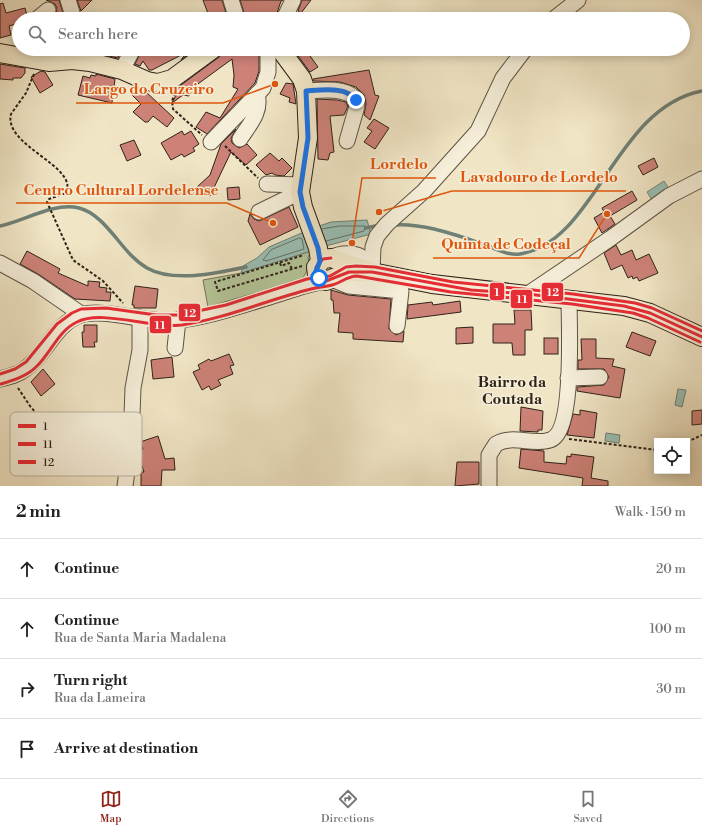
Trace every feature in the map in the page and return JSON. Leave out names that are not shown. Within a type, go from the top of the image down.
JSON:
[{"type":"main road","points":[[27,56],[49,62],[65,56]]},
{"type":"main road","points":[[70,56],[83,61],[122,70],[152,83],[163,83],[172,79],[199,56]]},
{"type":"main road","points":[[285,56],[302,79],[306,91],[308,138],[300,189],[307,219],[323,265],[372,272],[471,290],[528,294],[641,309],[702,337]]},
{"type":"street","points":[[68,0],[72,12]]},
{"type":"street","points":[[231,0],[235,12]]},
{"type":"street","points":[[563,12],[578,0]]},
{"type":"street","points":[[122,70],[129,56]]},
{"type":"street","points":[[214,138],[259,92],[268,72],[268,56]]},
{"type":"street","points":[[372,272],[373,247],[377,236],[387,224],[424,191],[478,131],[503,78],[520,56]]},
{"type":"street","points":[[306,91],[328,90],[348,93],[355,98],[357,106],[347,141]]},
{"type":"street","points":[[240,139],[258,111],[259,92]]},
{"type":"street","points":[[528,294],[611,238],[675,192],[702,178]]},
{"type":"street","points":[[267,184],[300,189]]},
{"type":"street","points":[[259,212],[300,189]]},
{"type":"street","points":[[0,263],[33,281],[82,314]]},
{"type":"street","points":[[6,378],[25,369],[34,362],[61,328],[73,318],[82,314],[115,315],[156,321],[178,320],[236,306],[295,288],[308,279],[323,265],[349,286],[401,290],[397,326]]},
{"type":"street","points":[[489,486],[490,455],[496,444],[511,440],[545,441],[555,437],[559,432],[564,419],[568,378],[569,299]]},
{"type":"street","points":[[132,412],[133,388],[140,350],[136,318]]},
{"type":"street","points":[[175,348],[178,320]]},
{"type":"street","points":[[568,378],[600,377]]},
{"type":"street","points":[[125,486],[126,476]]},
{"type":"path","points":[[49,62],[32,76],[26,93],[13,110],[10,118],[20,139],[46,160],[66,180],[68,188],[66,193],[49,199],[47,204],[53,214],[73,260],[111,288],[136,318]]},
{"type":"path","points":[[175,92],[172,102],[173,109],[214,138],[251,173],[267,184]]},
{"type":"path","points":[[280,263],[281,266],[289,263],[292,269]]},
{"type":"path","points":[[280,263],[323,265],[292,269],[218,291],[216,282],[280,263]]},
{"type":"path","points":[[6,378],[35,412]]},
{"type":"path","points":[[690,441],[702,435]]},
{"type":"path","points":[[555,437],[654,450]]},
{"type":"green space","points":[[311,251],[308,257],[308,268],[302,279],[208,307],[203,280],[241,273]]},
{"type":"water","points":[[664,181],[669,189],[652,200],[647,192]]},
{"type":"water","points":[[367,220],[371,234],[322,247],[319,226],[331,222]]},
{"type":"water","points":[[304,232],[311,251],[241,273],[243,266],[257,258],[269,247]]},
{"type":"water","points":[[678,389],[686,390],[682,407],[675,405]]},
{"type":"water","points":[[606,433],[620,435],[619,443],[605,441]]},
{"type":"building","points":[[46,0],[59,0],[63,12],[56,12],[57,8],[55,4]]},
{"type":"building","points":[[77,0],[92,0],[81,11]]},
{"type":"building","points":[[203,0],[222,0],[226,12],[207,12]]},
{"type":"building","points":[[240,0],[283,0],[281,1],[277,12],[244,12]]},
{"type":"building","points":[[302,0],[311,0],[302,12],[298,11]]},
{"type":"building","points":[[3,3],[6,13],[25,8],[26,12],[12,12],[12,25],[9,26],[11,35],[0,38],[0,4]]},
{"type":"building","points":[[109,56],[119,56],[118,58]]},
{"type":"building","points":[[139,56],[179,56],[152,70],[149,70],[143,61],[140,66],[135,64]]},
{"type":"building","points":[[259,56],[259,71],[255,83],[207,134],[196,127],[206,112],[220,118],[238,89],[233,87],[234,75],[232,59],[191,89],[194,90],[189,96],[183,95],[172,103],[181,85],[219,57]]},
{"type":"building","points":[[298,56],[310,56],[318,67],[310,72]]},
{"type":"building","points":[[0,64],[25,68],[25,73],[21,78],[13,78],[13,80],[0,79]]},
{"type":"building","points":[[369,70],[375,95],[379,96],[370,120],[364,115],[366,104],[364,95],[356,87],[340,82],[314,81],[313,79]]},
{"type":"building","points":[[41,71],[45,72],[53,85],[40,93],[31,77]]},
{"type":"building","points":[[96,74],[115,79],[112,103],[78,95],[83,76],[90,78],[91,75],[96,76]]},
{"type":"building","points":[[286,83],[293,84],[296,104],[289,102],[290,98],[280,94]]},
{"type":"building","points":[[134,87],[146,92],[174,118],[167,127],[153,116],[148,122],[145,122],[133,112],[141,104],[129,92]]},
{"type":"building","points":[[317,99],[346,102],[348,106],[344,115],[330,116],[334,152],[330,153],[328,160],[318,159]]},
{"type":"building","points":[[374,119],[389,128],[375,149],[364,142],[372,131],[367,128]]},
{"type":"building","points":[[236,129],[231,138],[232,143],[239,148],[247,144],[257,155],[246,165],[231,152],[210,196],[196,188],[210,175],[221,144]]},
{"type":"building","points":[[182,131],[184,135],[191,131],[199,144],[193,148],[195,151],[184,157],[182,154],[171,160],[161,143]]},
{"type":"building","points":[[134,140],[141,155],[127,161],[120,145]]},
{"type":"building","points":[[270,153],[279,161],[282,158],[292,168],[284,176],[275,175],[272,173],[266,175],[256,165]]},
{"type":"building","points":[[654,158],[658,167],[643,175],[638,166]]},
{"type":"building","points":[[239,187],[240,199],[228,200],[227,188]]},
{"type":"building","points":[[632,191],[637,200],[610,216],[615,224],[602,233],[594,218],[604,212],[602,208]]},
{"type":"building","points":[[289,207],[298,227],[260,245],[248,221],[250,214],[254,219],[259,221]]},
{"type":"building","points":[[616,245],[621,255],[632,250],[636,260],[649,254],[658,273],[639,281],[637,277],[633,279],[632,276],[628,278],[622,265],[611,270],[604,253]]},
{"type":"building","points":[[27,251],[60,269],[58,273],[88,286],[88,281],[100,282],[99,287],[107,288],[106,292],[111,292],[110,301],[75,299],[38,274],[20,264]]},
{"type":"building","points":[[135,286],[158,289],[156,308],[134,308],[134,305],[132,305]]},
{"type":"building","points":[[331,290],[348,295],[391,299],[389,329],[396,335],[404,331],[403,342],[353,339],[353,333],[338,332],[340,313],[334,313],[333,300],[331,300]]},
{"type":"building","points":[[460,301],[461,312],[407,319],[408,305],[432,302],[433,305]]},
{"type":"building","points":[[514,310],[531,310],[532,330],[525,330],[525,355],[513,355],[512,343],[493,343],[493,324],[515,324]]},
{"type":"building","points":[[84,325],[97,325],[97,342],[94,342],[95,347],[83,347],[82,332],[84,332]]},
{"type":"building","points":[[473,327],[473,343],[456,344],[456,328]]},
{"type":"building","points":[[632,332],[656,341],[650,356],[626,347]]},
{"type":"building","points":[[544,338],[558,338],[558,354],[544,354]]},
{"type":"building","points":[[581,339],[596,339],[596,358],[614,359],[612,366],[625,369],[620,398],[577,391],[577,387],[604,385],[609,377],[604,369],[578,369],[578,360],[582,360]]},
{"type":"building","points":[[229,354],[234,365],[230,366],[233,374],[218,380],[221,385],[211,390],[209,386],[202,390],[193,372],[200,369],[198,365],[209,359],[211,361]]},
{"type":"building","points":[[172,357],[174,377],[153,379],[151,360]]},
{"type":"building","points":[[43,369],[55,384],[41,396],[31,382]]},
{"type":"building","points":[[521,407],[543,411],[542,430],[538,430],[538,432],[520,431]]},
{"type":"building","points":[[580,410],[597,413],[594,438],[567,435],[573,414],[580,415]]},
{"type":"building","points":[[702,410],[702,424],[692,425],[692,411]]},
{"type":"building","points":[[158,436],[165,459],[174,458],[175,470],[162,470],[161,486],[141,486],[141,476],[142,472],[144,472],[142,466],[142,441]]},
{"type":"building","points":[[521,449],[544,451],[544,462],[566,464],[567,456],[571,457],[571,454],[594,457],[591,478],[608,481],[608,486],[582,486],[583,478],[519,468]]},
{"type":"building","points":[[457,462],[479,462],[479,484],[455,486]]},
{"type":"waterway","points":[[394,225],[426,227],[510,254],[520,254],[546,244],[568,226],[588,202],[626,147],[647,122],[672,102],[702,91]]},
{"type":"waterway","points":[[0,226],[10,224],[49,210],[69,207],[79,208],[85,210],[100,220],[127,251],[139,262],[158,273],[182,276],[209,274],[246,267]]},
{"type":"waterway","points":[[366,228],[380,225]]},
{"type":"transit line","name":"1","points":[[331,258],[323,259],[316,267],[317,275],[326,281],[349,272],[372,272],[471,290],[528,294],[624,306],[650,313],[702,337]]},
{"type":"transit line","name":"12","points":[[0,374],[15,369],[26,362],[57,324],[72,313],[81,309],[106,308],[156,315],[179,315],[226,305],[307,279],[330,276],[346,267],[356,266],[375,267],[453,282],[573,294],[635,303],[652,308],[702,331]]},
{"type":"transit line","name":"11","points":[[1,384],[29,373],[41,361],[65,331],[77,322],[87,319],[113,318],[156,324],[182,325],[215,318],[295,293],[332,285],[350,277],[357,276],[451,292],[572,304],[633,313],[648,318],[700,342]]},
{"type":"place","name":"Largo do Cruzeiro","points":[[275,84]]},
{"type":"place","name":"Lavadouro de Lordelo","points":[[379,212]]},
{"type":"place","name":"Quinta de Codeçal","points":[[607,214]]},
{"type":"place","name":"Centro Cultural Lordelense","points":[[273,223]]},
{"type":"place","name":"Lordelo","points":[[352,243]]},
{"type":"district","name":"Bairro da Coutada","points":[[512,390]]},
{"type":"route","points":[[319,278],[316,271],[320,261],[318,248],[303,207],[300,192],[309,124],[306,91],[328,90],[345,92],[352,95],[356,100]]}]
